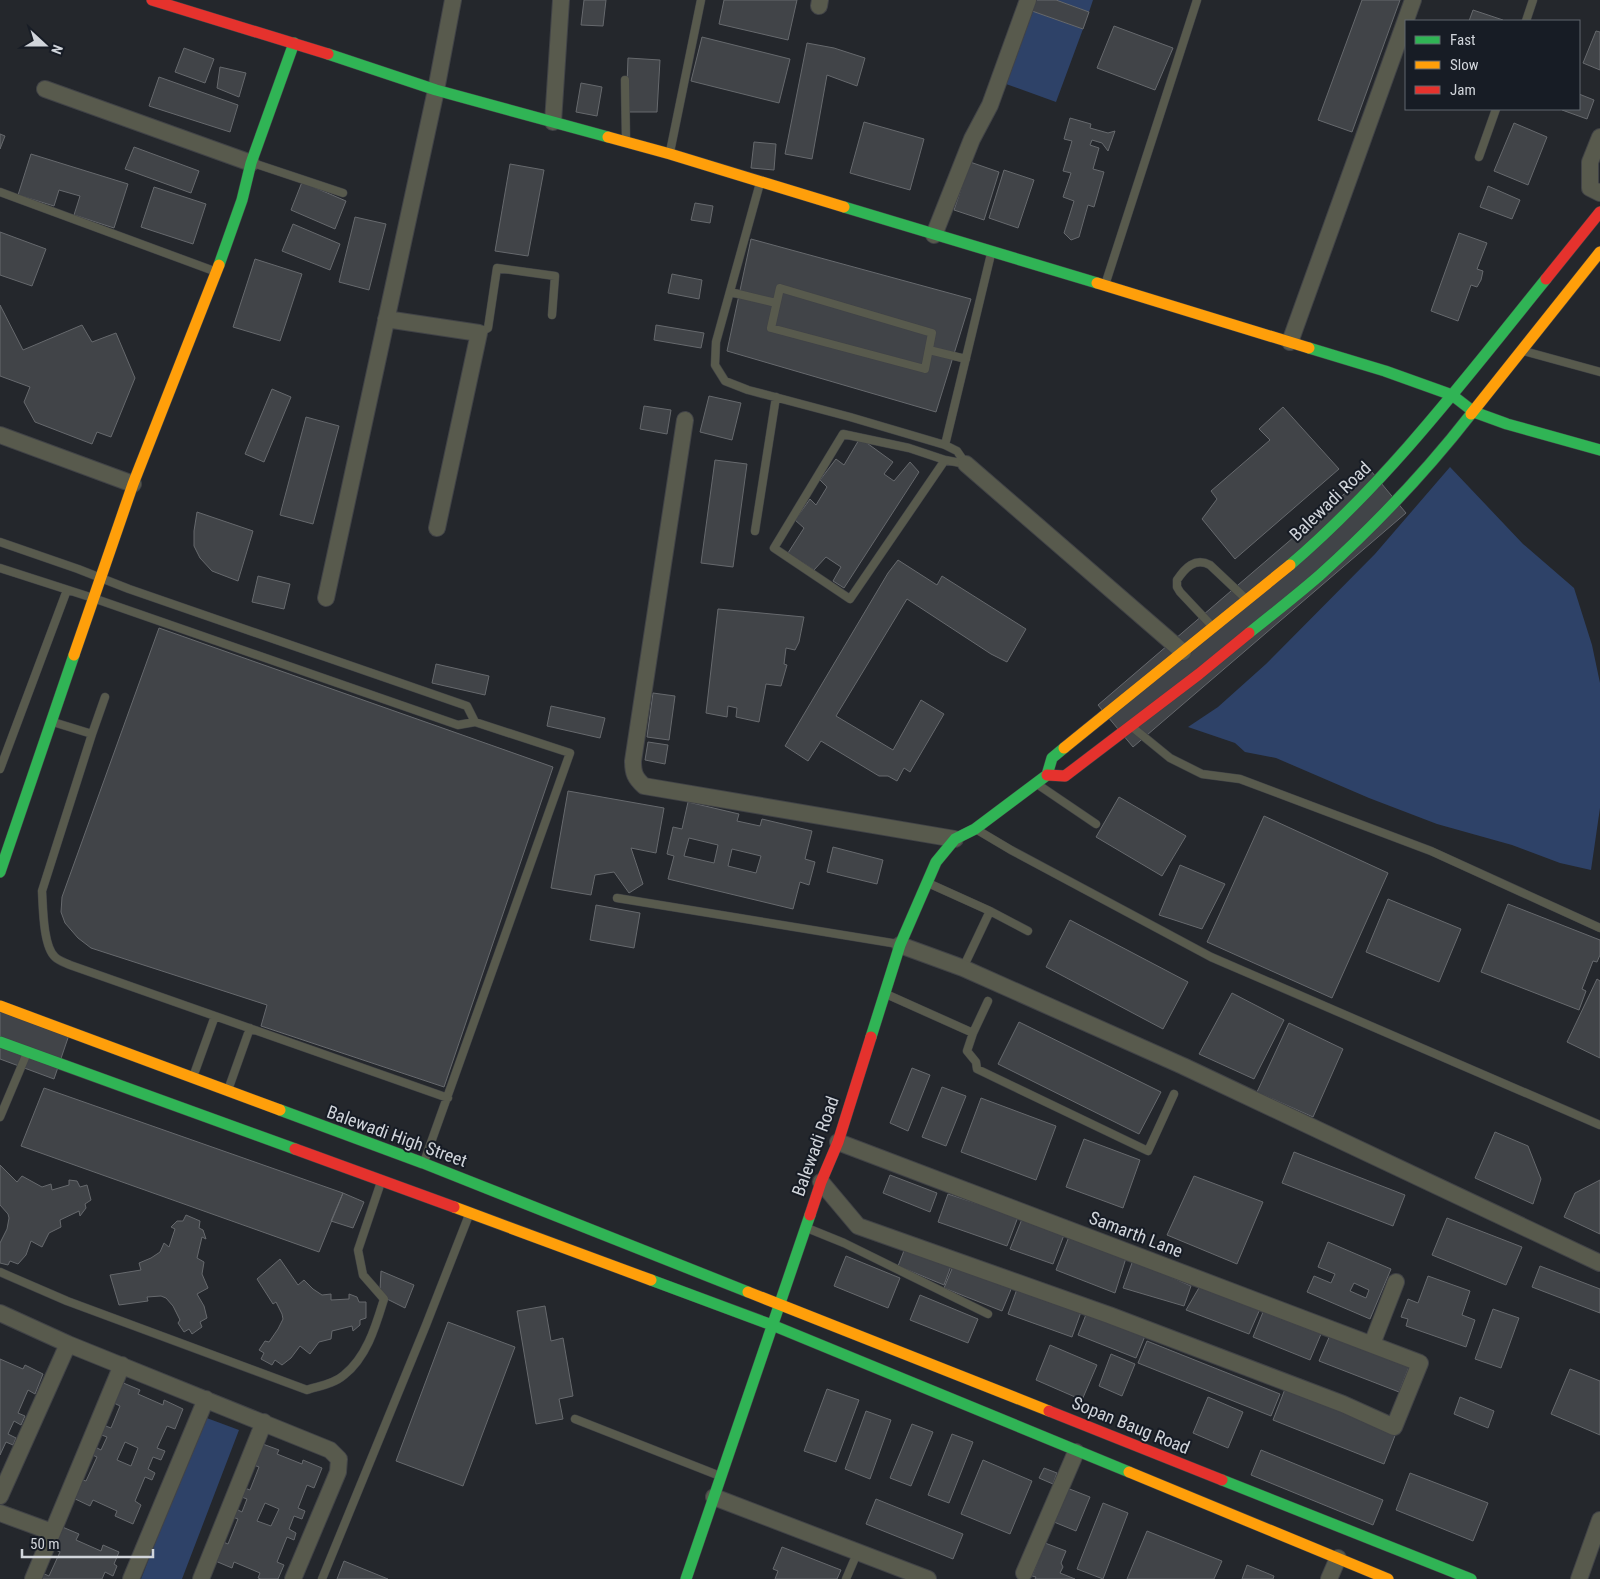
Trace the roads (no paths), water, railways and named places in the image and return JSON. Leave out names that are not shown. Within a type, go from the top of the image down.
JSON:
[{"type":"street","points":[[152,0],[184,4],[278,34],[294,43],[436,90],[670,154],[1385,371],[1452,395],[1474,412],[1523,430],[1600,450]]},
{"type":"street","points":[[326,598],[454,0]]},
{"type":"street","points":[[553,122],[561,0]]},
{"type":"street","points":[[934,235],[972,140],[990,105],[1028,0]]},
{"type":"street","points":[[1406,20],[1413,0]]},
{"type":"street","points":[[1290,342],[1405,22]]},
{"type":"street","points":[[0,872],[133,484],[217,272],[242,200],[251,162],[294,43]]},
{"type":"street","points":[[45,89],[251,162]]},
{"type":"street","points":[[1600,137],[1590,162],[1590,188],[1600,194]]},
{"type":"street","name":"Balewadi Road","points":[[1047,775],[1052,758],[1292,563],[1366,493],[1452,395],[1600,212]]},
{"type":"street","name":"Balewadi Road","points":[[686,1579],[820,1182],[838,1142],[900,945],[936,862],[955,839],[975,829],[1047,775],[1066,776],[1199,674],[1320,575],[1380,518],[1452,439],[1600,252]]},
{"type":"street","points":[[386,319],[479,333],[437,528]]},
{"type":"street","points":[[685,420],[633,761],[633,772],[637,780],[644,786],[955,839]]},
{"type":"street","points":[[0,435],[133,484]]},
{"type":"street","points":[[966,464],[1183,652]]},
{"type":"street","points":[[900,945],[963,968],[1182,1066],[1600,1263]]},
{"type":"street","name":"Balewadi High Street","points":[[3,1001],[26,1017],[423,1163],[779,1304]]},
{"type":"street","points":[[0,1042],[381,1180],[772,1325],[1076,1452],[1388,1579]]},
{"type":"street","name":"Samarth Lane","points":[[820,1182],[858,1226],[1109,1315],[1343,1404],[1394,1426],[1420,1363],[838,1142]]},
{"type":"street","points":[[1372,1344],[1396,1282]]},
{"type":"street","name":"Sopan Baug Road","points":[[779,1304],[1471,1579]]},
{"type":"street","points":[[0,1313],[68,1344],[330,1450],[338,1459],[338,1472],[293,1579]]},
{"type":"street","points":[[0,1496],[68,1344]]},
{"type":"street","points":[[32,1579],[122,1365]]},
{"type":"street","points":[[131,1579],[206,1400]]},
{"type":"street","points":[[201,1579],[264,1422]]},
{"type":"street","points":[[1024,1573],[1076,1452]]},
{"type":"street","points":[[714,1497],[928,1579]]},
{"type":"street","points":[[0,1512],[52,1532]]},
{"type":"street","points":[[1579,1579],[1600,1520]]},
{"type":"street","points":[[1329,1579],[1338,1558]]},
{"type":"lane","points":[[670,154],[701,0]]},
{"type":"lane","points":[[1104,287],[1198,0]]},
{"type":"lane","points":[[1526,20],[1534,0]]},
{"type":"lane","points":[[626,80],[626,142]]},
{"type":"lane","points":[[1479,158],[1496,110]]},
{"type":"lane","points":[[251,162],[344,193]]},
{"type":"lane","points":[[761,181],[716,342],[715,365],[725,381],[748,390],[945,445],[957,451],[966,464]]},
{"type":"lane","points":[[0,192],[217,272]]},
{"type":"lane","points":[[945,445],[992,252]]},
{"type":"lane","points":[[479,333],[488,328],[497,268],[555,276],[552,315]]},
{"type":"lane","points":[[780,288],[932,333],[929,350],[925,369],[771,328],[780,288]]},
{"type":"lane","points":[[730,292],[776,303]]},
{"type":"lane","points":[[929,350],[966,359]]},
{"type":"lane","points":[[1522,350],[1600,372]]},
{"type":"lane","points":[[755,531],[776,397]]},
{"type":"lane","points":[[944,460],[850,599],[774,548],[843,434],[909,448],[944,460],[966,464]]},
{"type":"lane","points":[[0,542],[129,589],[467,706],[475,722]]},
{"type":"lane","points":[[1213,627],[1177,587],[1177,580],[1190,565],[1197,562],[1204,562],[1210,565],[1247,600]]},
{"type":"lane","points":[[0,568],[93,598],[458,725],[475,722],[570,753],[448,1098],[423,1163]]},
{"type":"lane","points":[[0,769],[67,590]]},
{"type":"lane","points":[[105,697],[42,891],[46,937],[55,957],[70,965],[448,1098]]},
{"type":"lane","points":[[52,721],[92,734]]},
{"type":"lane","points":[[1131,726],[1170,758],[1202,774],[1240,779],[1431,851],[1600,928]]},
{"type":"lane","points":[[1035,783],[1096,824]]},
{"type":"lane","points":[[975,829],[1211,957],[1600,1126]]},
{"type":"lane","points":[[926,882],[990,911],[1028,931]]},
{"type":"lane","points":[[616,898],[900,945]]},
{"type":"lane","points":[[963,968],[990,911]]},
{"type":"lane","points":[[884,993],[973,1033]]},
{"type":"lane","points":[[988,1001],[967,1051],[976,1062],[977,1069],[1148,1151],[1174,1094]]},
{"type":"lane","points":[[193,1079],[215,1016]]},
{"type":"lane","points":[[228,1092],[250,1028]]},
{"type":"lane","points":[[0,1116],[27,1051]]},
{"type":"lane","points":[[0,1272],[67,1301],[307,1390],[328,1384],[344,1376],[360,1356],[374,1331],[384,1299],[363,1275],[358,1250],[381,1180]]},
{"type":"lane","points":[[322,1579],[470,1213]]},
{"type":"lane","points":[[805,1227],[844,1243],[988,1314]]},
{"type":"lane","points":[[575,1419],[721,1476]]},
{"type":"lane","points":[[846,1579],[858,1551]]}]
